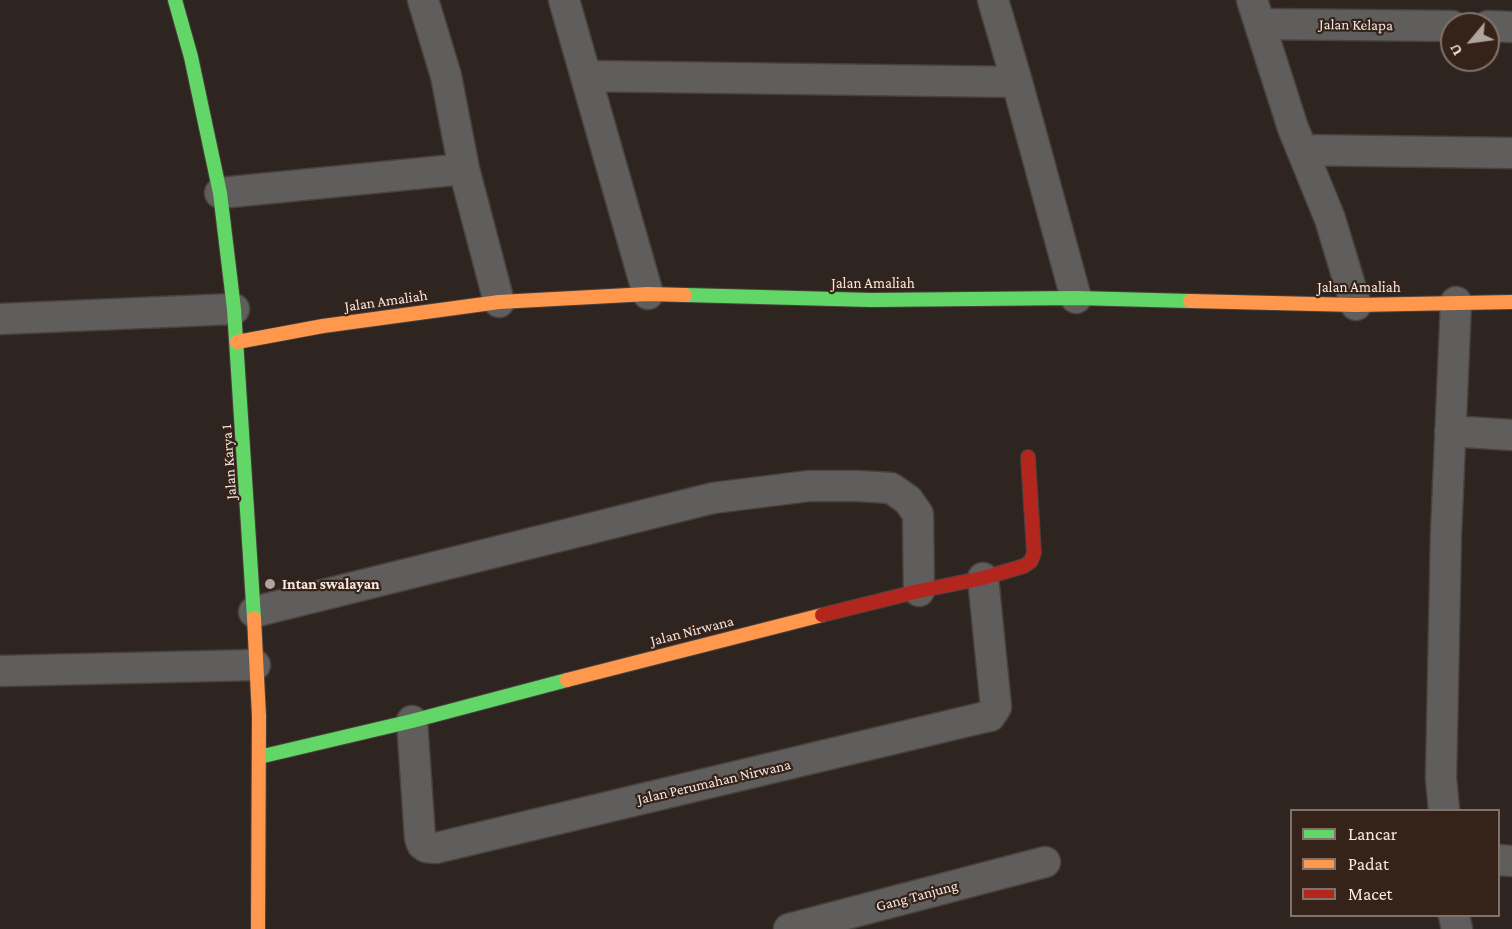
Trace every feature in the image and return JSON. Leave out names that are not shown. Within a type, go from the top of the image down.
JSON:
[{"type":"street","name":"Jalan Karya 1","points":[[175,0],[190,57],[219,192],[237,342],[259,716],[258,929]]},
{"type":"street","points":[[423,0],[446,76],[464,169],[499,302]]},
{"type":"street","points":[[564,0],[648,294]]},
{"type":"street","points":[[993,0],[1076,298]]},
{"type":"street","points":[[1256,12],[1293,128],[1330,219],[1356,304]]},
{"type":"street","name":"Jalan Kelapa","points":[[1256,12],[1440,25]]},
{"type":"street","points":[[586,76],[1017,82]]},
{"type":"street","points":[[1302,150],[1512,153]]},
{"type":"street","points":[[219,192],[464,169]]},
{"type":"street","name":"Jalan Amaliah","points":[[237,342],[323,326],[499,302],[648,294],[871,300],[1076,298],[1356,304],[1512,302]]},
{"type":"street","points":[[1444,809],[1441,778],[1445,545],[1456,302]]},
{"type":"street","points":[[0,319],[234,309]]},
{"type":"street","points":[[1450,431],[1512,435]]},
{"type":"street","name":"Jalan Nirwana","points":[[259,757],[412,721],[506,695],[1024,566],[1031,561],[1034,554],[1028,457]]},
{"type":"street","points":[[254,612],[712,498],[809,486],[891,488],[908,500],[918,514],[919,591]]},
{"type":"street","name":"Jalan Perumahan Nirwana","points":[[412,721],[420,838],[426,847],[436,848],[990,716],[996,707],[983,578]]},
{"type":"street","points":[[0,671],[255,664]]},
{"type":"street","name":"Gang Tanjung","points":[[789,929],[1045,862]]},
{"type":"traffic: fast","points":[[175,0],[191,57],[220,193],[234,309],[254,618]]},
{"type":"traffic: fast","points":[[685,295],[871,300],[1076,298],[1190,301]]},
{"type":"traffic: fast","points":[[259,757],[412,721],[567,680]]},
{"type":"traffic: slow","points":[[237,342],[323,326],[499,302],[648,294],[685,295]]},
{"type":"traffic: slow","points":[[1190,301],[1356,305],[1512,302]]},
{"type":"traffic: slow","points":[[567,680],[822,615]]},
{"type":"traffic: slow","points":[[254,618],[259,716],[258,929]]},
{"type":"traffic: jam","points":[[822,615],[983,578],[1024,566],[1031,561],[1034,553],[1028,457]]},
{"type":"place","name":"Intan swalayan","points":[[270,584]]}]
